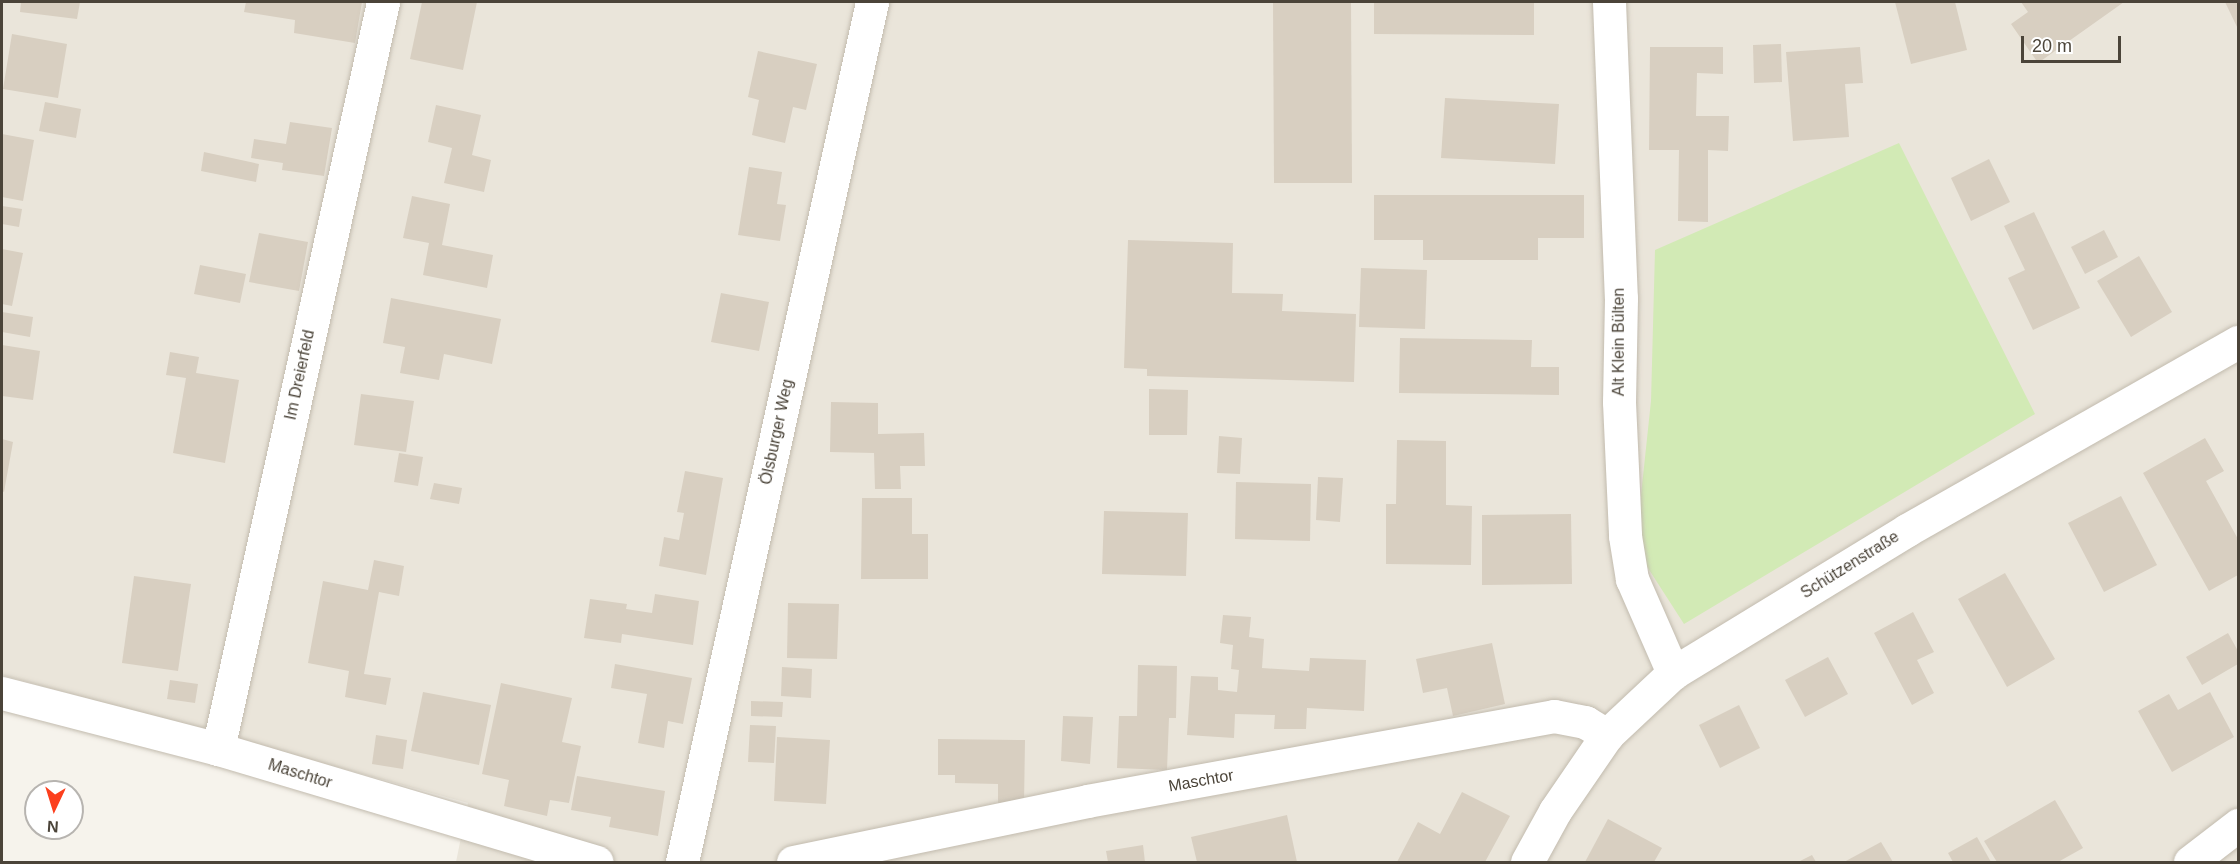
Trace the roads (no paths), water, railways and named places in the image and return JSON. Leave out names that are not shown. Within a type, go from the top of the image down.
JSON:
[{"type":"street","name":"Im Dreierfeld","points":[[218,749],[383,2]]},
{"type":"street","name":"Ölsburger Weg","points":[[682,862],[872,2]]},
{"type":"street","name":"Alt Klein Bülten","points":[[1612,2],[1620,298],[1619,402],[1625,536],[1632,579],[1673,674]]},
{"type":"street","name":"Schützenstraße","points":[[1527,862],[1555,811],[1607,735],[1673,674],[1906,530],[2238,342]]},
{"type":"street","name":"Maschtor","points":[[2,693],[218,749],[596,862]]},
{"type":"street","name":"Maschtor","points":[[793,862],[1087,801],[1554,716],[1586,722],[1607,735]]},
{"type":"street","points":[[2190,862],[2238,825]]}]
